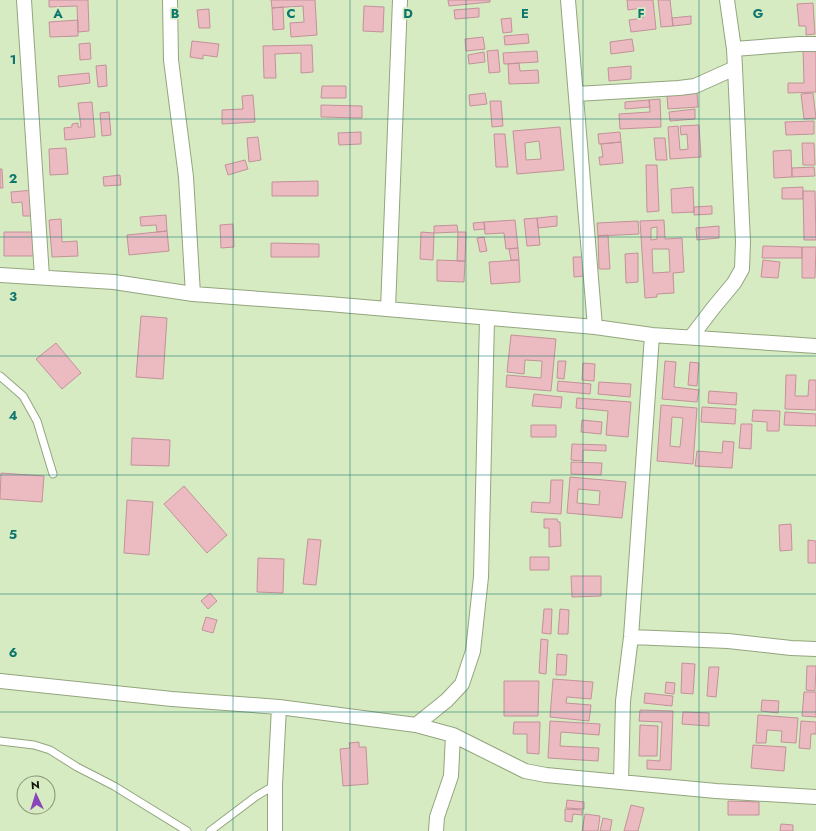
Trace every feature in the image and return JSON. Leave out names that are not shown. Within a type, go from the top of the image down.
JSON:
[{"type":"street","points":[[24,0],[42,277]]},
{"type":"street","points":[[170,0],[171,60],[186,177],[193,294]]},
{"type":"street","points":[[388,310],[400,0]]},
{"type":"street","points":[[568,0],[595,327]]},
{"type":"street","points":[[691,338],[734,283],[742,269],[744,242],[734,49],[727,0]]},
{"type":"street","points":[[734,49],[816,44]]},
{"type":"street","points":[[576,94],[690,86],[709,80],[735,68]]},
{"type":"street","points":[[0,275],[114,282],[193,294],[595,327],[652,335],[816,346]]},
{"type":"street","points":[[416,725],[447,700],[462,684],[473,651],[481,577],[487,319]]},
{"type":"street","points":[[621,782],[623,701],[631,637],[652,335]]},
{"type":"street","points":[[631,637],[728,641],[792,648],[816,648]]},
{"type":"street","points":[[0,681],[172,699],[279,707],[416,725],[453,735],[525,771],[546,775],[716,791],[816,797]]},
{"type":"street","points":[[274,831],[279,707]]},
{"type":"street","points":[[436,831],[437,817],[451,776],[453,735]]},
{"type":"lane","points":[[0,376],[23,396],[37,421],[53,474]]},
{"type":"lane","points":[[0,740],[34,745],[50,750],[77,767],[114,786],[187,831]]},
{"type":"lane","points":[[210,831],[275,785]]},
{"type":"building","points":[[49,0],[88,0],[89,31],[78,32],[77,6],[49,7]]},
{"type":"building","points":[[271,0],[315,0],[317,35],[291,37],[290,23],[304,22],[303,6],[272,8]]},
{"type":"building","points":[[448,0],[490,0],[490,2],[449,6]]},
{"type":"building","points":[[627,0],[653,0],[656,29],[631,32],[629,20],[643,18],[642,8],[628,10]]},
{"type":"building","points":[[658,0],[670,0],[673,26],[661,27]]},
{"type":"building","points":[[813,3],[815,34],[806,35],[806,26],[799,26],[797,4]]},
{"type":"building","points":[[364,6],[384,7],[383,32],[363,31]]},
{"type":"building","points":[[283,7],[284,29],[273,30],[272,8]]},
{"type":"building","points":[[479,8],[479,17],[455,19],[454,10]]},
{"type":"building","points":[[209,9],[210,28],[199,28],[197,10]]},
{"type":"building","points":[[691,16],[691,24],[673,26],[672,18]]},
{"type":"building","points":[[511,18],[512,32],[503,33],[501,19]]},
{"type":"building","points":[[78,20],[78,36],[50,37],[49,22]]},
{"type":"building","points":[[528,34],[529,43],[505,45],[504,36]]},
{"type":"building","points":[[483,37],[485,49],[466,51],[465,39]]},
{"type":"building","points":[[632,39],[634,51],[611,54],[610,42]]},
{"type":"building","points":[[192,41],[219,44],[217,57],[203,55],[203,59],[190,57]]},
{"type":"building","points":[[90,43],[91,59],[80,60],[79,44]]},
{"type":"building","points":[[312,45],[313,72],[301,73],[301,53],[275,54],[276,78],[264,78],[263,46]]},
{"type":"building","points":[[803,49],[816,49],[816,92],[788,93],[788,83],[804,83]]},
{"type":"building","points":[[498,50],[500,72],[489,73],[487,51]]},
{"type":"building","points":[[537,51],[538,62],[504,64],[503,53]]},
{"type":"building","points":[[484,52],[485,62],[469,64],[468,55]]},
{"type":"building","points":[[519,63],[520,71],[538,70],[539,83],[509,84],[508,64]]},
{"type":"building","points":[[106,65],[107,86],[98,87],[96,66]]},
{"type":"building","points":[[631,66],[631,79],[609,81],[608,68]]},
{"type":"building","points":[[89,73],[90,83],[59,87],[58,76]]},
{"type":"building","points":[[322,86],[346,86],[346,98],[321,98]]},
{"type":"building","points":[[485,93],[487,104],[470,106],[469,95]]},
{"type":"building","points":[[697,93],[698,107],[668,109],[667,96]]},
{"type":"building","points":[[813,93],[816,118],[804,119],[801,94]]},
{"type":"building","points":[[253,95],[255,122],[222,124],[222,110],[243,109],[242,96]]},
{"type":"building","points":[[660,99],[661,127],[620,129],[619,114],[650,112],[649,100]]},
{"type":"building","points":[[649,100],[650,107],[625,109],[625,102]]},
{"type":"building","points":[[490,101],[501,101],[503,126],[492,127]]},
{"type":"building","points":[[92,102],[95,137],[65,140],[64,128],[72,127],[72,124],[78,123],[78,127],[81,127],[78,103]]},
{"type":"building","points":[[321,105],[362,106],[362,118],[321,117]]},
{"type":"building","points":[[695,109],[695,119],[670,121],[669,112]]},
{"type":"building","points":[[109,112],[111,135],[102,136],[100,113]]},
{"type":"building","points":[[814,121],[814,134],[786,135],[785,122]]},
{"type":"building","points":[[699,125],[701,157],[670,159],[668,127],[678,126],[680,150],[688,149],[687,134],[681,135],[680,126]]},
{"type":"building","points":[[560,127],[564,170],[517,174],[513,131]],"holes":[[[539,141],[541,159],[526,160],[525,143]]]},
{"type":"building","points":[[361,132],[361,144],[339,145],[338,133]]},
{"type":"building","points":[[620,132],[621,142],[599,144],[598,134]]},
{"type":"building","points":[[494,134],[505,134],[508,167],[496,167]]},
{"type":"building","points":[[258,137],[261,160],[249,162],[247,138]]},
{"type":"building","points":[[654,138],[665,138],[667,160],[656,160]]},
{"type":"building","points":[[621,142],[623,163],[600,165],[599,157],[603,157],[601,144]]},
{"type":"building","points":[[802,143],[814,143],[815,165],[803,165]]},
{"type":"building","points":[[66,148],[68,174],[50,175],[49,149]]},
{"type":"building","points":[[791,150],[792,177],[774,178],[773,151]]},
{"type":"building","points":[[245,160],[248,169],[228,175],[225,165]]},
{"type":"building","points":[[646,165],[657,165],[659,211],[647,212]]},
{"type":"building","points":[[814,167],[815,176],[792,177],[792,168]]},
{"type":"building","points":[[0,169],[2,169],[3,188],[0,188]]},
{"type":"building","points":[[120,175],[121,185],[104,186],[103,177]]},
{"type":"building","points":[[318,181],[318,196],[272,196],[272,182]]},
{"type":"building","points":[[693,187],[694,212],[672,213],[671,189]]},
{"type":"building","points":[[803,187],[803,199],[782,199],[782,188]]},
{"type":"building","points":[[34,190],[36,216],[23,216],[22,202],[12,203],[11,192]]},
{"type":"building","points":[[803,191],[815,191],[816,240],[804,240]]},
{"type":"building","points":[[712,206],[712,214],[694,215],[694,207]]},
{"type":"building","points":[[166,215],[167,231],[157,232],[156,225],[141,226],[140,217]]},
{"type":"building","points":[[557,216],[557,226],[538,228],[537,218]]},
{"type":"building","points":[[537,218],[540,245],[527,246],[524,219]]},
{"type":"building","points":[[61,219],[62,242],[77,241],[78,256],[52,257],[49,220]]},
{"type":"building","points":[[515,220],[518,248],[506,249],[504,233],[485,234],[484,222]]},
{"type":"building","points":[[664,220],[665,239],[682,238],[684,272],[673,273],[674,293],[657,294],[657,297],[645,298],[640,221]],"holes":[[[657,227],[657,239],[651,240],[651,228]],[[652,249],[669,249],[670,272],[653,273]]]},
{"type":"building","points":[[638,221],[639,234],[598,236],[597,223]]},
{"type":"building","points":[[484,222],[485,229],[474,230],[473,223]]},
{"type":"building","points":[[233,224],[234,247],[221,248],[220,225]]},
{"type":"building","points":[[457,225],[458,232],[434,233],[434,226]]},
{"type":"building","points":[[719,226],[719,238],[697,240],[696,228]]},
{"type":"building","points":[[167,231],[169,251],[129,255],[127,235]]},
{"type":"building","points":[[4,232],[34,232],[34,256],[4,256]]},
{"type":"building","points":[[421,232],[434,233],[433,260],[420,259]]},
{"type":"building","points":[[458,232],[466,232],[465,261],[457,261]]},
{"type":"building","points":[[608,235],[610,269],[599,269],[598,236]]},
{"type":"building","points":[[484,237],[487,251],[480,252],[477,238]]},
{"type":"building","points":[[271,243],[319,244],[319,257],[271,257]]},
{"type":"building","points":[[763,246],[802,247],[802,258],[762,258]]},
{"type":"building","points":[[802,247],[816,247],[815,278],[802,278]]},
{"type":"building","points":[[518,248],[519,260],[511,260],[509,249]]},
{"type":"building","points":[[638,253],[638,282],[626,283],[625,254]]},
{"type":"building","points":[[573,257],[583,257],[584,276],[574,277]]},
{"type":"building","points":[[437,260],[465,261],[464,282],[437,281]]},
{"type":"building","points":[[519,260],[520,282],[491,284],[489,262]]},
{"type":"building","points":[[763,260],[780,262],[778,278],[761,277]]},
{"type":"building","points":[[141,316],[167,318],[163,379],[136,377]]},
{"type":"building","points":[[511,335],[556,339],[551,391],[506,387],[507,375],[541,378],[542,361],[525,360],[524,374],[507,372]]},
{"type":"building","points":[[56,343],[81,373],[62,389],[36,359]]},
{"type":"building","points":[[558,361],[566,361],[564,379],[557,378]]},
{"type":"building","points":[[665,361],[676,362],[674,387],[699,390],[697,402],[662,399]]},
{"type":"building","points":[[690,362],[699,363],[697,386],[688,385]]},
{"type":"building","points":[[583,363],[595,364],[594,381],[582,380]]},
{"type":"building","points":[[786,375],[796,375],[795,396],[808,396],[809,380],[816,380],[816,410],[785,409]]},
{"type":"building","points":[[558,381],[591,384],[590,394],[557,391]]},
{"type":"building","points":[[599,382],[631,384],[630,397],[598,394]]},
{"type":"building","points":[[709,391],[737,393],[736,405],[708,403]]},
{"type":"building","points":[[534,394],[562,397],[561,408],[532,406]]},
{"type":"building","points":[[577,398],[631,402],[628,437],[606,435],[608,411],[576,408]]},
{"type":"building","points":[[661,405],[697,408],[693,464],[657,461]],"holes":[[[672,417],[683,418],[680,447],[670,446]]]},
{"type":"building","points":[[702,407],[736,409],[735,424],[701,422]]},
{"type":"building","points":[[753,410],[780,411],[779,431],[767,431],[767,422],[752,421]]},
{"type":"building","points":[[785,412],[816,414],[816,426],[784,425]]},
{"type":"building","points":[[582,420],[602,422],[601,434],[581,432]]},
{"type":"building","points":[[741,424],[752,424],[751,449],[739,448]]},
{"type":"building","points":[[531,425],[556,425],[556,437],[531,437]]},
{"type":"building","points":[[132,438],[170,440],[169,466],[131,465]]},
{"type":"building","points":[[723,441],[734,442],[732,468],[695,466],[697,451],[722,453]]},
{"type":"building","points":[[572,444],[606,445],[606,451],[583,450],[583,461],[571,460]]},
{"type":"building","points":[[571,462],[602,463],[601,475],[571,474]]},
{"type":"building","points":[[1,473],[44,476],[42,502],[0,499]]},
{"type":"building","points":[[570,477],[626,482],[622,518],[567,513]],"holes":[[[578,489],[600,491],[599,505],[577,503]]]},
{"type":"building","points":[[551,480],[563,480],[561,514],[531,512],[532,502],[550,503]]},
{"type":"building","points":[[184,486],[227,535],[207,553],[164,504]]},
{"type":"building","points":[[127,500],[153,502],[149,555],[124,553]]},
{"type":"building","points":[[544,519],[557,519],[558,522],[560,522],[561,546],[549,547],[549,528],[544,528]]},
{"type":"building","points":[[791,524],[792,550],[780,551],[779,525]]},
{"type":"building","points":[[308,539],[321,540],[316,585],[303,584]]},
{"type":"building","points":[[808,540],[816,541],[816,563],[808,563]]},
{"type":"building","points":[[530,557],[549,557],[549,570],[530,570]]},
{"type":"building","points":[[258,558],[284,559],[283,593],[257,592]]},
{"type":"building","points":[[571,576],[601,576],[601,596],[572,597]]},
{"type":"building","points":[[210,593],[217,601],[208,609],[201,601]]},
{"type":"building","points":[[544,609],[552,609],[551,634],[542,633]]},
{"type":"building","points":[[560,609],[569,610],[568,634],[558,634]]},
{"type":"building","points":[[206,617],[217,620],[213,633],[202,630]]},
{"type":"building","points":[[541,639],[548,640],[546,674],[539,673]]},
{"type":"building","points":[[557,654],[567,655],[566,675],[556,675]]},
{"type":"building","points":[[682,663],[695,664],[693,694],[681,693]]},
{"type":"building","points":[[807,666],[816,666],[815,691],[806,690]]},
{"type":"building","points":[[709,667],[719,667],[716,697],[707,696]]},
{"type":"building","points":[[553,679],[593,682],[591,699],[567,697],[566,703],[591,705],[589,721],[550,717]]},
{"type":"building","points":[[504,681],[539,681],[538,716],[504,716]]},
{"type":"building","points":[[666,682],[675,683],[674,694],[665,693]]},
{"type":"building","points":[[804,692],[816,692],[816,717],[802,716]]},
{"type":"building","points":[[645,693],[673,696],[672,706],[644,703]]},
{"type":"building","points":[[762,700],[779,701],[778,713],[761,711]]},
{"type":"building","points":[[640,710],[673,711],[671,770],[647,769],[647,760],[660,761],[662,722],[639,721]]},
{"type":"building","points":[[683,712],[709,713],[709,726],[682,724]]},
{"type":"building","points":[[758,715],[798,718],[796,743],[781,742],[782,731],[767,730],[766,743],[756,743]]},
{"type":"building","points":[[550,721],[600,724],[599,735],[561,732],[560,746],[599,748],[598,761],[548,758]]},
{"type":"building","points":[[801,721],[816,722],[816,734],[811,734],[810,749],[799,748]]},
{"type":"building","points":[[514,722],[540,722],[539,754],[527,753],[527,734],[513,734]]},
{"type":"building","points":[[640,725],[658,726],[657,756],[639,756]]},
{"type":"building","points":[[359,742],[359,747],[366,747],[368,784],[343,786],[340,749],[350,748],[349,743]]},
{"type":"building","points":[[753,745],[786,747],[784,771],[751,768]]},
{"type":"building","points":[[567,800],[584,802],[584,809],[566,808]]},
{"type":"building","points":[[728,801],[759,802],[759,815],[728,815]]},
{"type":"building","points":[[631,805],[644,808],[638,831],[624,831]]},
{"type":"building","points":[[565,809],[582,810],[582,815],[573,814],[572,822],[565,821]]},
{"type":"building","points":[[585,814],[600,816],[598,831],[582,831]]},
{"type":"building","points":[[603,818],[612,820],[610,831],[600,831]]},
{"type":"building","points":[[781,824],[793,825],[793,831],[780,831]]}]
